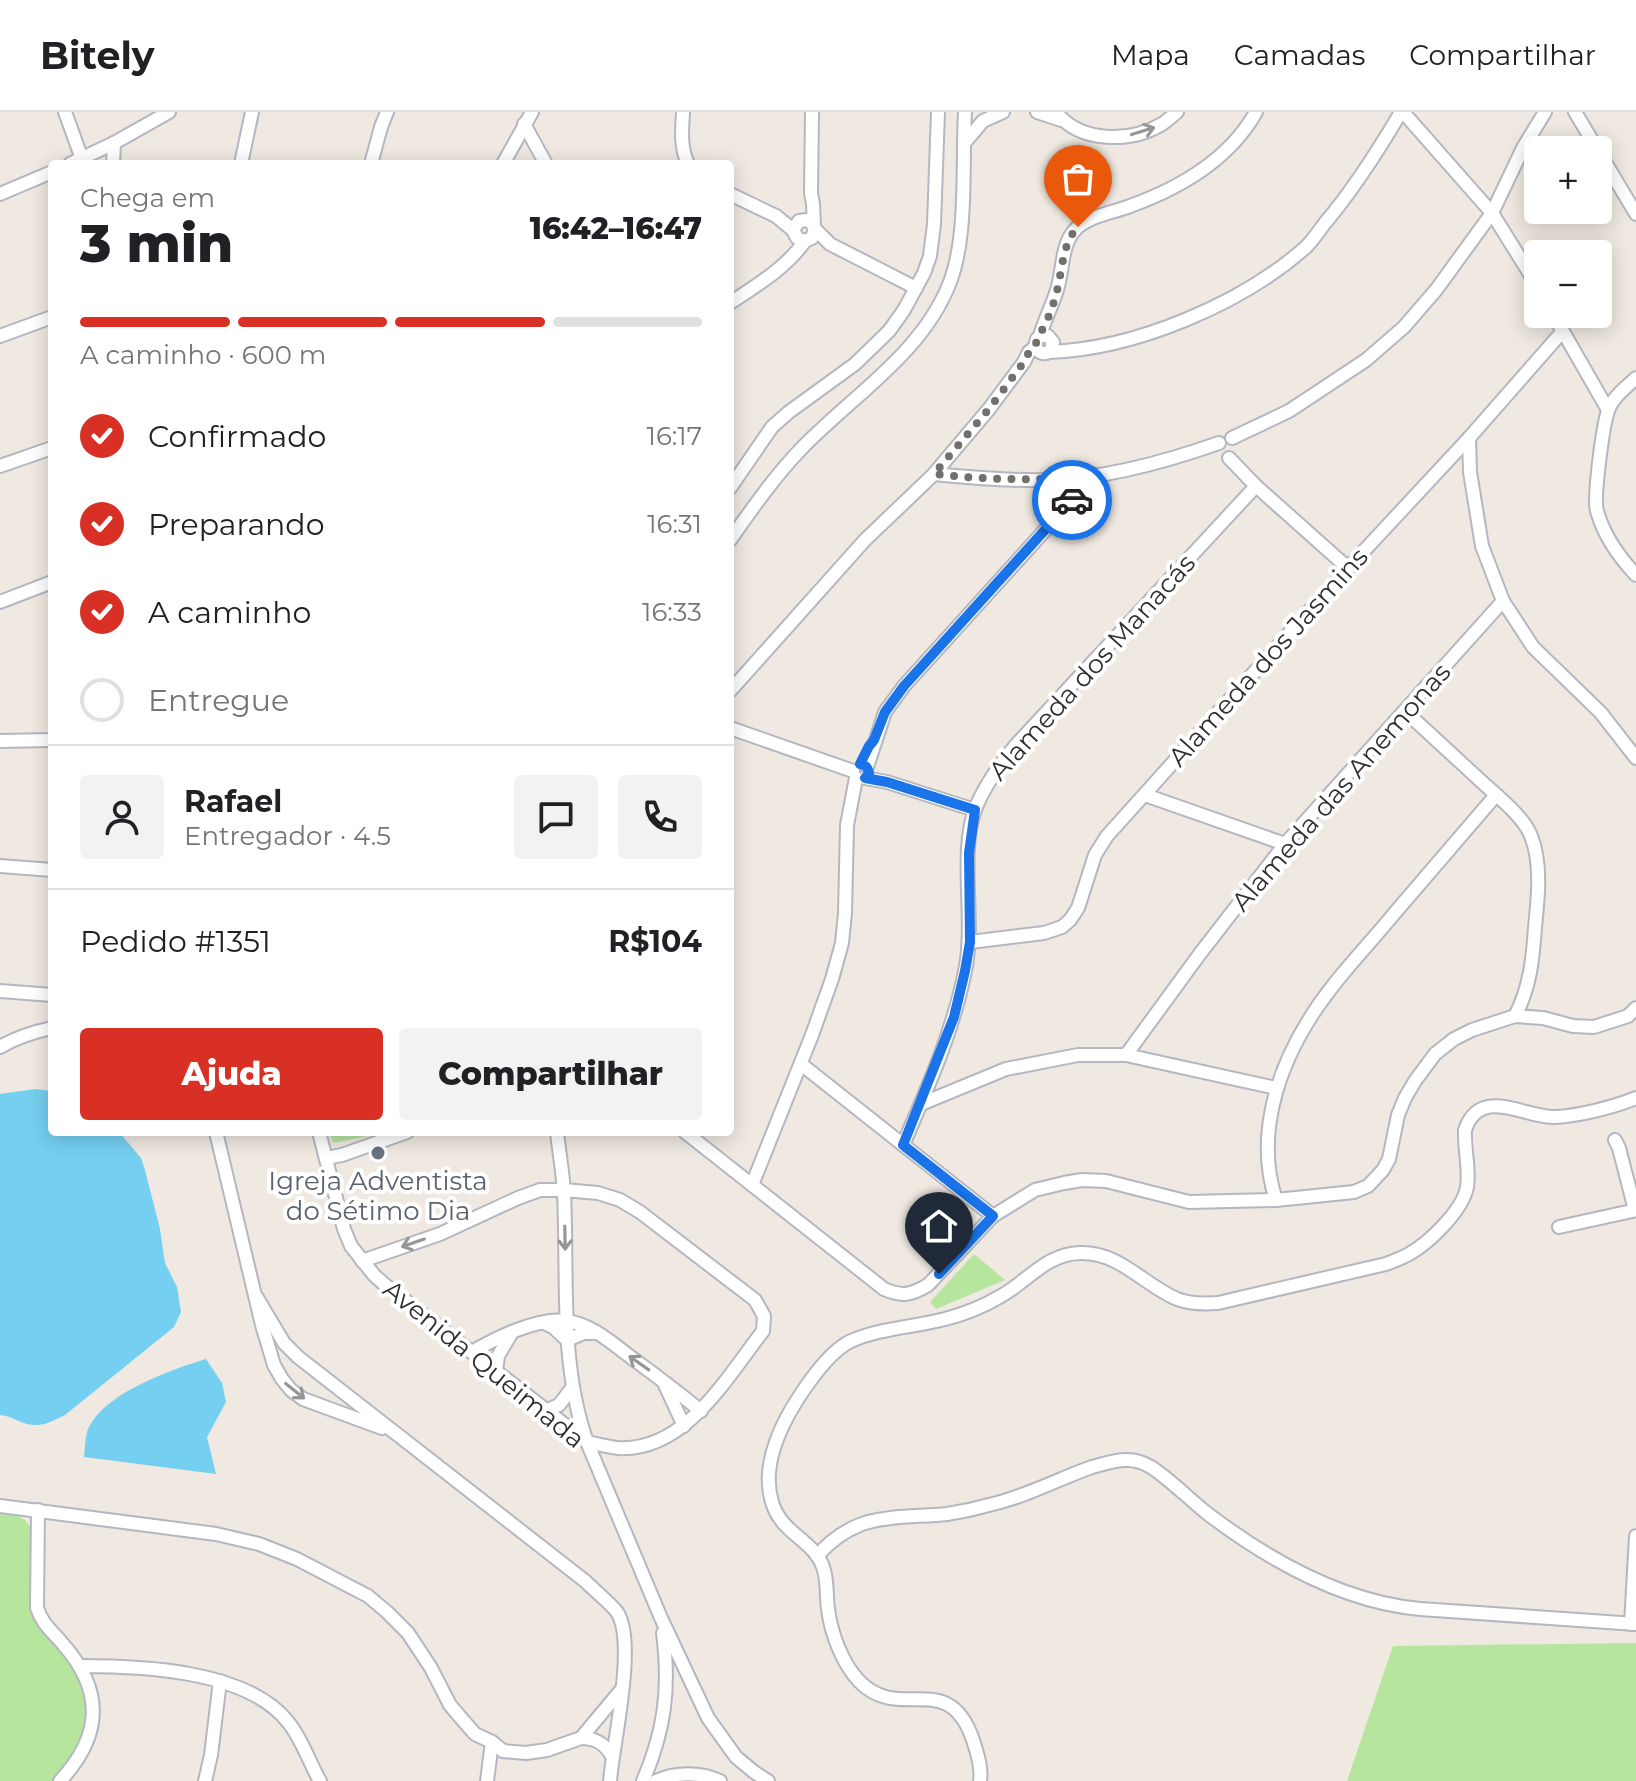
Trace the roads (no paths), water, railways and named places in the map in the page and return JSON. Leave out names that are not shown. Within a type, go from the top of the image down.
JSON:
[{"type":"street","points":[[65,112],[76,160]]},
{"type":"street","points":[[78,160],[169,112]]},
{"type":"street","points":[[242,160],[252,112]]},
{"type":"street","points":[[372,160],[387,112]]},
{"type":"street","points":[[506,158],[532,112]]},
{"type":"street","points":[[683,112],[681,139],[686,160]]},
{"type":"street","points":[[734,300],[764,281],[785,262],[804,230],[813,204],[812,112]]},
{"type":"street","points":[[734,482],[772,427],[872,349],[904,310],[930,256],[938,112]]},
{"type":"street","points":[[734,534],[779,472],[911,344],[936,310],[950,283],[959,244],[965,112]]},
{"type":"street","points":[[963,144],[983,121],[1003,112]]},
{"type":"street","points":[[1037,112],[1059,116],[1087,134],[1113,138],[1162,124],[1177,112]]},
{"type":"street","points":[[734,687],[865,540],[934,474],[1024,362],[1045,345],[1052,330],[1048,318],[1070,238],[1078,227],[1166,192],[1198,174],[1227,150],[1256,112]]},
{"type":"street","points":[[1045,345],[1063,344],[1073,349],[1118,343],[1167,328],[1216,306],[1264,278],[1307,246],[1342,203],[1402,112],[1492,213],[1524,264]]},
{"type":"street","points":[[934,474],[1053,480],[1094,476],[1201,449],[1229,449],[1251,430],[1289,411],[1366,360],[1404,327],[1436,290],[1492,213],[1523,148],[1545,112]]},
{"type":"street","points":[[1575,112],[1636,214]]},
{"type":"street","points":[[524,124],[543,159]]},
{"type":"street","points":[[113,160],[114,143]]},
{"type":"street","points":[[506,158],[527,148],[543,159]]},
{"type":"street","points":[[0,194],[48,174]]},
{"type":"street","points":[[734,196],[916,288]]},
{"type":"street","points":[[0,336],[48,318]]},
{"type":"street","points":[[1560,328],[1608,410]]},
{"type":"street","name":"Alameda dos Jasmins","points":[[970,942],[1044,933],[1062,927],[1070,920],[1078,908],[1095,855],[1107,836],[1562,332]]},
{"type":"street","points":[[1636,378],[1608,410],[1595,507],[1611,545],[1636,575]]},
{"type":"street","points":[[1469,438],[1470,472],[1482,546],[1503,601],[1533,647],[1601,713],[1636,758]]},
{"type":"street","points":[[0,466],[48,449]]},
{"type":"street","points":[[1229,449],[1241,470],[1256,486],[1348,568]]},
{"type":"street","points":[[752,1185],[832,979],[842,943],[845,913],[847,825],[857,797],[861,772],[885,712],[904,686],[1094,476]]},
{"type":"street","name":"Alameda dos Manacás","points":[[903,1145],[954,1017],[970,942],[969,853],[975,810],[997,768],[1256,486]]},
{"type":"street","points":[[0,602],[48,584]]},
{"type":"street","name":"Alameda das Anemonas","points":[[1126,1055],[1285,844],[1503,601]]},
{"type":"street","points":[[1406,712],[1496,795],[1530,833],[1536,852],[1536,917],[1532,960],[1522,1002],[1515,1016]]},
{"type":"street","points":[[734,729],[835,764],[843,763],[861,772],[883,777],[887,782],[975,810]]},
{"type":"street","points":[[0,741],[48,740]]},
{"type":"street","points":[[1145,795],[1285,844]]},
{"type":"street","points":[[1276,1200],[1269,1180],[1267,1158],[1276,1088],[1312,1015],[1342,975],[1496,795]]},
{"type":"street","points":[[0,866],[48,870]]},
{"type":"street","points":[[0,991],[48,995]]},
{"type":"street","points":[[690,1136],[884,1289],[906,1294],[928,1285],[993,1216],[1035,1190],[1064,1183],[1106,1181],[1189,1202],[1276,1200],[1354,1192],[1368,1186],[1383,1170],[1389,1159],[1398,1115],[1405,1098],[1435,1054],[1454,1039],[1515,1016],[1594,1027],[1628,1016],[1636,1008]]},
{"type":"street","points":[[0,1047],[32,1032],[48,1029]]},
{"type":"street","points":[[921,1104],[1006,1069],[1078,1055],[1126,1055],[1276,1088]]},
{"type":"street","points":[[801,1064],[993,1216]]},
{"type":"street","points":[[980,1781],[971,1734],[955,1708],[938,1701],[886,1699],[871,1691],[853,1674],[830,1623],[825,1572],[817,1556],[780,1521],[771,1500],[769,1475],[776,1441],[796,1402],[822,1367],[846,1343],[878,1333],[929,1324],[980,1307],[1015,1288],[1049,1261],[1069,1254],[1112,1258],[1166,1293],[1200,1304],[1218,1303],[1386,1264],[1422,1246],[1463,1199],[1467,1189],[1465,1130],[1472,1116],[1479,1111],[1502,1105],[1536,1116],[1557,1117],[1636,1098]]},
{"type":"street","points":[[217,1136],[269,1352],[282,1379],[303,1399],[393,1432]]},
{"type":"street","name":"Avenida Queimada","points":[[320,1136],[344,1229],[362,1261],[384,1284],[587,1442],[661,1618],[708,1718],[736,1757],[768,1781]]},
{"type":"street","points":[[326,1158],[396,1136]]},
{"type":"street","points":[[362,1261],[440,1234],[540,1190],[564,1190],[598,1193],[620,1200],[755,1300],[761,1309],[765,1324],[763,1331],[701,1411],[684,1426],[657,1441],[638,1446],[619,1448],[587,1442],[572,1388],[567,1340],[564,1190],[557,1136]]},
{"type":"street","points":[[1559,1227],[1636,1210],[1615,1140]]},
{"type":"street","points":[[256,1296],[284,1343],[298,1357],[585,1581],[617,1611],[625,1647],[610,1781]]},
{"type":"street","points":[[472,1352],[543,1322],[576,1323],[597,1333],[701,1411]]},
{"type":"street","points":[[543,1322],[567,1340]]},
{"type":"street","points":[[567,1340],[584,1333],[597,1333]]},
{"type":"street","points":[[496,1371],[498,1356],[511,1334]]},
{"type":"street","points":[[269,1352],[284,1343]]},
{"type":"street","points":[[663,1380],[684,1426]]},
{"type":"street","points":[[545,1411],[559,1405],[572,1388]]},
{"type":"street","points":[[339,1412],[348,1397]]},
{"type":"street","points":[[600,1475],[608,1453],[619,1448]]},
{"type":"street","points":[[817,1556],[832,1540],[864,1523],[947,1514],[992,1505],[1074,1474],[1127,1459],[1151,1467],[1235,1534],[1277,1560],[1323,1583],[1369,1601],[1396,1607],[1634,1624],[1636,1536]]},
{"type":"street","points":[[0,1506],[216,1534],[259,1544],[297,1559],[368,1596],[387,1612],[408,1633],[450,1705],[475,1734],[503,1751],[526,1753],[589,1738],[606,1747],[612,1756]]},
{"type":"street","points":[[38,1510],[37,1608],[42,1623],[62,1642],[80,1666],[91,1688],[93,1701],[86,1744],[76,1764],[60,1781]]},
{"type":"street","name":"Avenida Queimada","points":[[643,1781],[661,1732],[667,1691],[661,1618]]},
{"type":"street","points":[[80,1666],[123,1666],[195,1675],[251,1693],[279,1712],[298,1736],[320,1781]]},
{"type":"street","points":[[205,1781],[220,1681]]},
{"type":"street","points":[[667,1691],[692,1686]]},
{"type":"street","points":[[581,1738],[622,1689]]},
{"type":"street","points":[[487,1781],[492,1742]]},
{"type":"street","points":[[656,1781],[680,1774],[720,1781]]},
{"type":"water","points":[[35,1089],[48,1091],[48,1136],[122,1136],[141,1158],[160,1229],[165,1263],[177,1287],[181,1312],[174,1327],[65,1415],[37,1425],[0,1415],[0,1094]]},
{"type":"water","points":[[206,1359],[222,1383],[226,1402],[207,1437],[216,1474],[84,1457],[87,1432],[106,1406],[138,1385]]},
{"type":"place","name":"Igreja Adventista do Sétimo Dia","points":[[378,1153]]}]
